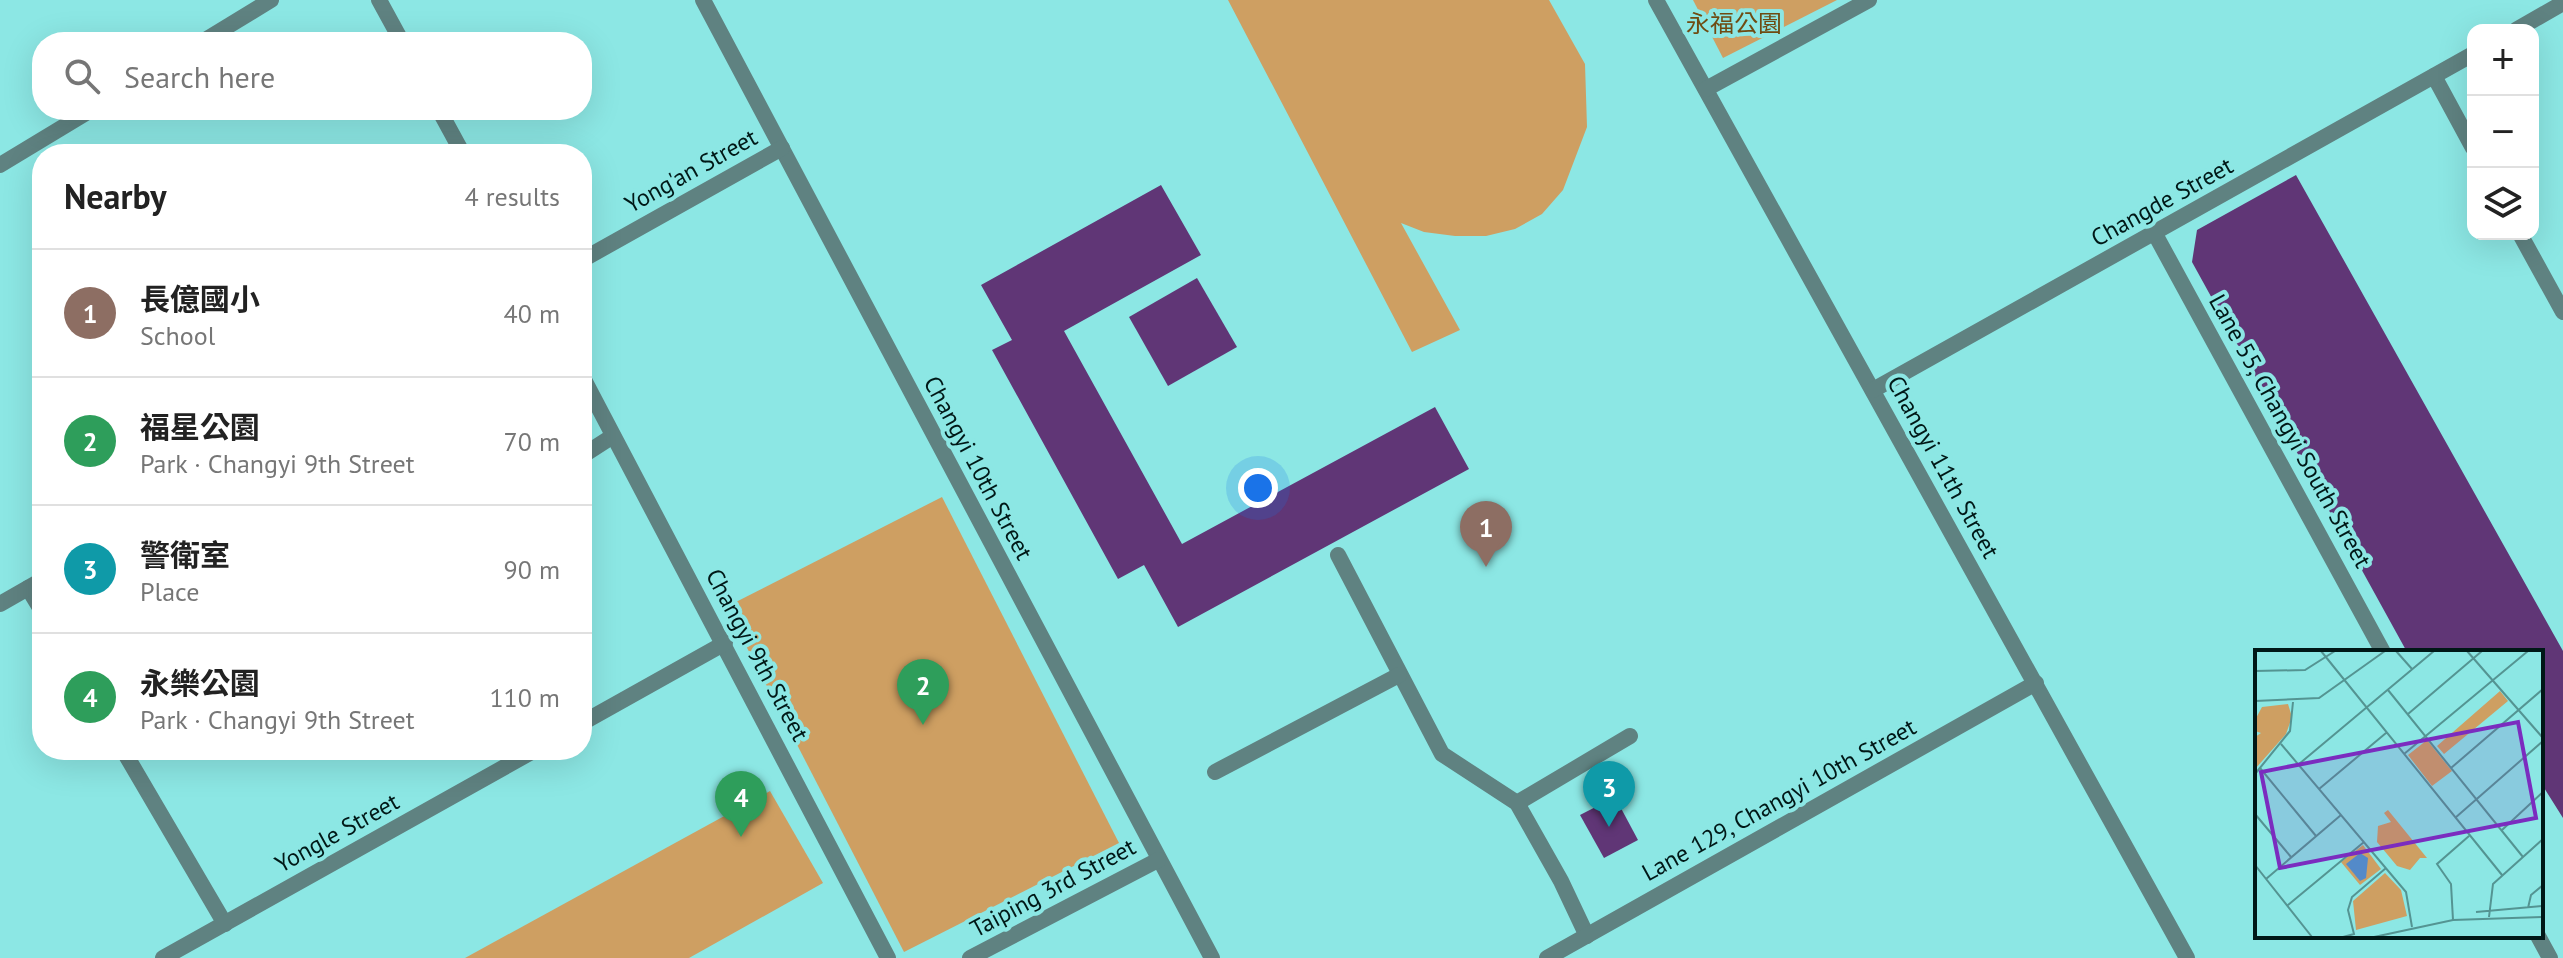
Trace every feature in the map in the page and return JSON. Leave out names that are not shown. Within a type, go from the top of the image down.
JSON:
[{"type":"street","points":[[218,32],[271,0]]},
{"type":"street","points":[[379,0],[397,32]]},
{"type":"street","name":"Changyi 10th Street","points":[[703,0],[1212,958]]},
{"type":"street","name":"Changyi 11th Street","points":[[1656,0],[2187,958]]},
{"type":"street","points":[[1706,89],[1869,0]]},
{"type":"street","points":[[2526,24],[2563,3]]},
{"type":"street","name":"Changde Street","points":[[1873,390],[2467,57]]},
{"type":"street","points":[[2434,76],[2467,137]]},
{"type":"street","points":[[35,144],[74,120]]},
{"type":"street","points":[[444,120],[458,144]]},
{"type":"street","points":[[0,165],[32,146]]},
{"type":"street","name":"Yong'an Street","points":[[592,254],[782,148]]},
{"type":"street","name":"Lane 55, Changyi South Street","points":[[2155,234],[2382,650]]},
{"type":"street","points":[[2523,240],[2563,312]]},
{"type":"street","name":"Changyi 9th Street","points":[[592,395],[725,643],[888,958]]},
{"type":"street","points":[[592,450],[613,436]]},
{"type":"street","points":[[1338,555],[1442,754],[1517,803],[1561,881],[1587,936]]},
{"type":"street","points":[[0,604],[32,586]]},
{"type":"street","points":[[592,717],[725,643]]},
{"type":"street","points":[[1215,772],[1399,675]]},
{"type":"street","name":"Lane 129, Changyi 10th Street","points":[[1547,958],[2036,683]]},
{"type":"street","points":[[1517,803],[1630,736]]},
{"type":"street","points":[[129,760],[225,924]]},
{"type":"street","name":"Yongle Street","points":[[163,958],[517,760]]},
{"type":"street","name":"Taiping 3rd Street","points":[[970,958],[1158,860]]},
{"type":"street","points":[[2539,938],[2550,958]]},
{"type":"green space","points":[[1228,0],[1549,0],[1585,64],[1587,127],[1563,190],[1542,214],[1515,229],[1486,236],[1424,232],[1401,223],[1460,330],[1412,352]]},
{"type":"green space","name":"永福公園","points":[[1693,0],[1837,0],[1723,58]]},
{"type":"green space","points":[[942,497],[1119,843],[904,952],[726,607]]},
{"type":"green space","points":[[770,791],[823,883],[689,958],[465,958]]},
{"type":"building","points":[[2296,175],[2563,651],[2563,818],[2543,786],[2543,650],[2406,650],[2192,262],[2197,230]]},
{"type":"building","points":[[1161,185],[1201,255],[1064,331],[1182,544],[1435,407],[1469,469],[1178,627],[1144,565],[1118,579],[992,350],[1012,340],[981,285]]},
{"type":"building","points":[[1197,278],[1237,347],[1168,386],[1129,317]]},
{"type":"building","points":[[1615,797],[1638,840],[1604,858],[1580,815]]},
{"type":"place","name":"長億國小","points":[[1486,567]]},
{"type":"place","name":"福星公園","points":[[923,725]]},
{"type":"place","name":"警衛室","points":[[1609,827]]},
{"type":"place","name":"永樂公園","points":[[741,837]]}]
